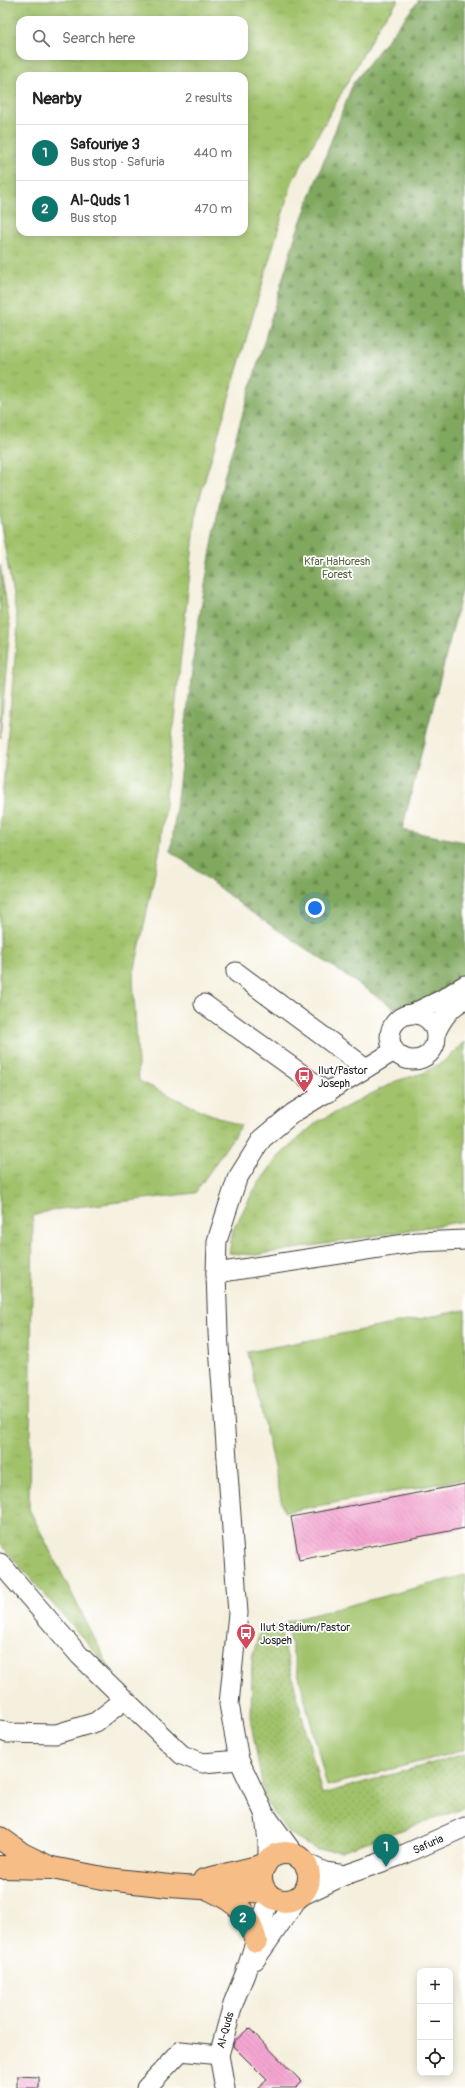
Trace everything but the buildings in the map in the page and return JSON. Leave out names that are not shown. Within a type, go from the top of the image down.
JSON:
[{"type":"main road","points":[[0,1838],[3,1852],[0,1859]]},
{"type":"main road","points":[[0,1838],[22,1854],[52,1868]]},
{"type":"main road","points":[[0,1867],[52,1868],[108,1879],[169,1886],[210,1890],[268,1894],[283,1902],[300,1896],[309,1883],[310,1876],[300,1859],[278,1854],[266,1862],[233,1874],[169,1886]]},
{"type":"main road","points":[[266,1862],[261,1878],[268,1894]]},
{"type":"main road","points":[[210,1890],[232,1900],[241,1908],[248,1918],[256,1941]]},
{"type":"street","points":[[236,972],[366,1068]]},
{"type":"street","points":[[465,984],[441,1000],[414,1013],[404,1014],[397,1019],[392,1025],[390,1041],[394,1051],[408,1060],[424,1058],[434,1048],[436,1032],[441,1020],[448,1011],[465,999]]},
{"type":"street","points":[[204,1004],[328,1093]]},
{"type":"street","points":[[414,1013],[429,1019],[436,1032]]},
{"type":"street","points":[[345,1875],[325,1872],[300,1859],[264,1813],[239,1760],[229,1704],[238,1613],[218,1333],[216,1273],[217,1241],[237,1179],[262,1139],[293,1114],[394,1051]]},
{"type":"street","points":[[216,1273],[418,1242],[465,1240]]},
{"type":"street","points":[[0,1563],[80,1656],[182,1755],[203,1763],[239,1760]]},
{"type":"street","points":[[0,1730],[7,1733],[56,1734],[96,1722],[124,1700]]},
{"type":"street","points":[[264,1813],[268,1842],[266,1862]]},
{"type":"street","name":"Safuria","points":[[300,1896],[345,1875],[405,1854],[465,1827]]},
{"type":"street","points":[[245,1974],[256,1941],[268,1894]]},
{"type":"street","points":[[245,1974],[300,1896]]},
{"type":"street","name":"Al-Quds","points":[[225,2088],[218,2055],[234,2001],[245,1974]]},
{"type":"street","points":[[146,2088],[180,2051],[218,2055]]},
{"type":"green space","points":[[0,0],[399,0],[381,22],[292,182],[197,507],[160,849],[133,978],[139,1081],[200,1110],[241,1126],[195,1193],[51,1210],[33,1216],[29,1509],[110,1669],[0,1544],[0,820],[18,625],[0,519]]},
{"type":"green space","name":"Kfar HaHoresh Forest","points":[[419,0],[465,0],[465,580],[402,830],[465,842],[465,978],[409,1018],[248,910],[171,851],[196,636],[224,477],[296,234],[353,83]]},
{"type":"green space","points":[[0,565],[10,625],[0,738]]},
{"type":"green space","points":[[465,1042],[465,1221],[256,1255],[229,1253],[233,1230],[254,1190],[278,1157],[317,1122],[396,1081],[423,1073],[443,1062]]},
{"type":"green space","points":[[465,1310],[465,1479],[284,1512],[248,1352]]},
{"type":"green space","points":[[465,1575],[465,1750],[327,1786],[285,1622]]},
{"type":"green space","points":[[279,1625],[322,1794],[465,1754],[465,1808],[341,1851],[317,1850],[289,1833],[265,1801],[251,1723],[252,1658],[259,1633]]},
{"type":"place","name":"Ilut/Pastor Joseph","points":[[304,1093]]},
{"type":"place","name":"Ilut Stadium/Pastor Jospeh","points":[[246,1650]]},
{"type":"place","name":"Safouriye 3","points":[[386,1867]]},
{"type":"place","name":"Al-Quds 1","points":[[243,1938]]}]
